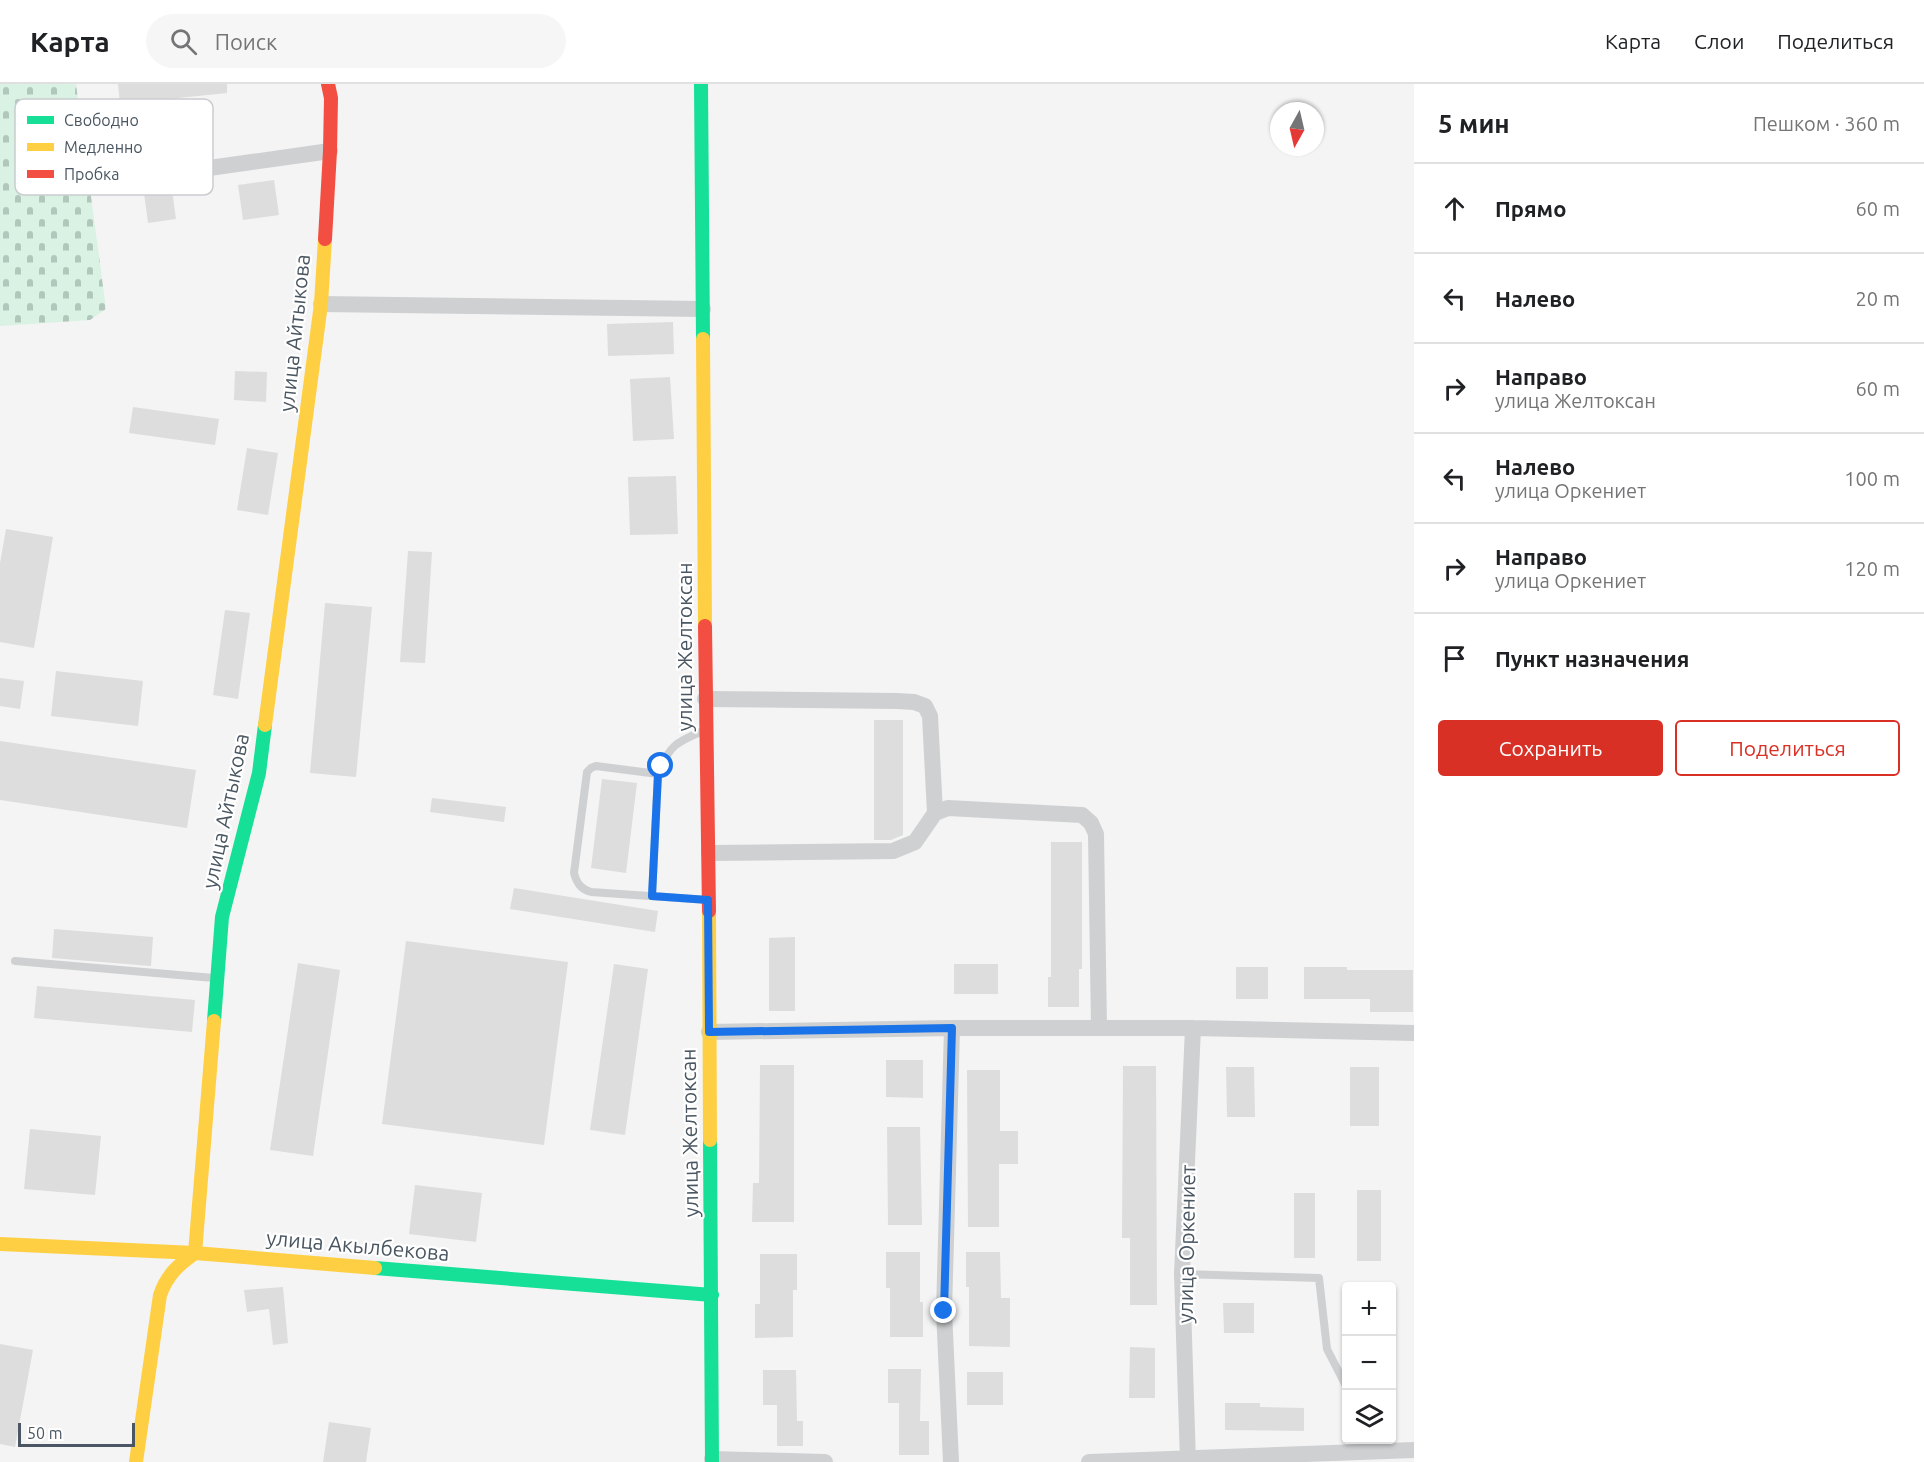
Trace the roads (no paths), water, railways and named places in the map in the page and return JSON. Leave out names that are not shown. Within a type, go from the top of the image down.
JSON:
[{"type":"street","name":"улица Айтыкова","points":[[195,1253],[222,917],[259,773],[321,304],[330,151],[331,98],[328,84]]},
{"type":"street","name":"улица Желтоксан","points":[[701,84],[705,699],[709,853],[712,1461]]},
{"type":"street","points":[[213,167],[330,151]]},
{"type":"street","points":[[321,304],[703,309]]},
{"type":"street","points":[[705,699],[897,701],[914,702],[925,706],[930,717],[935,813]]},
{"type":"street","points":[[709,853],[893,851],[915,842],[935,813],[948,808],[1082,815],[1091,823],[1096,834],[1099,1028]]},
{"type":"street","points":[[951,1462],[944,1311],[952,1028]]},
{"type":"street","points":[[709,1032],[952,1028],[1193,1028],[1414,1033]]},
{"type":"street","name":"улица Оркениет","points":[[1188,1461],[1182,1274],[1193,1028]]},
{"type":"street","name":"улица Акылбекова","points":[[0,1244],[195,1253],[712,1295]]},
{"type":"street","points":[[136,1462],[160,1295],[165,1278],[176,1266],[195,1253]]},
{"type":"street","points":[[1089,1462],[1188,1461],[1373,1446],[1414,1450]]},
{"type":"street","points":[[712,1461],[825,1462]]},
{"type":"lane","points":[[652,896],[658,774],[667,755],[678,742],[706,730]]},
{"type":"lane","points":[[658,774],[596,766],[587,772],[574,873],[576,883],[583,890],[591,892],[708,900]]},
{"type":"lane","points":[[15,961],[217,978]]},
{"type":"lane","points":[[1182,1274],[1319,1278],[1327,1349],[1342,1377]]}]
